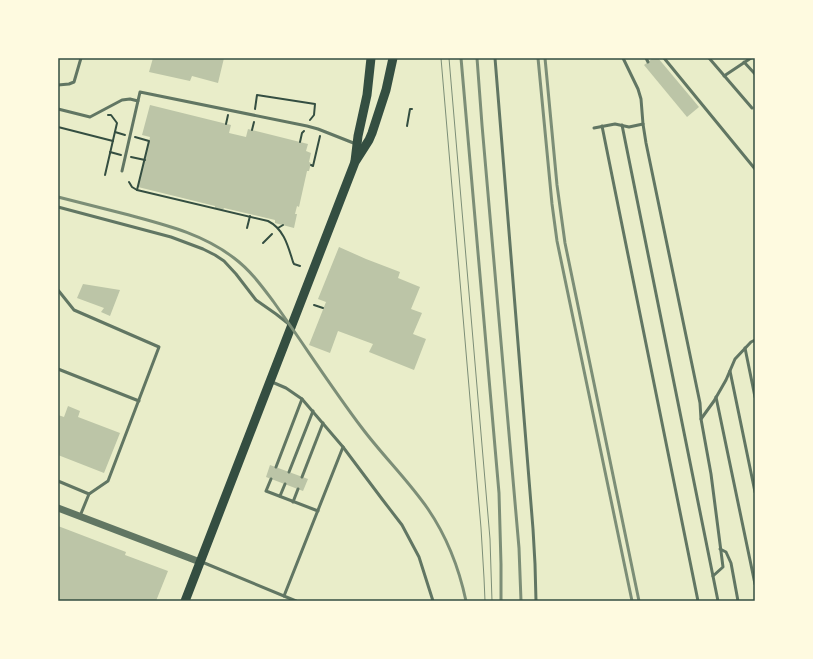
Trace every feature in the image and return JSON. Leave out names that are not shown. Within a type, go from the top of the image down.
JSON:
[{"type":"main road","points":[[361,146],[358,136],[367,95],[371,58]]},
{"type":"main road","points":[[185,601],[361,146],[369,140],[389,77],[393,58]]},
{"type":"street","points":[[58,508],[200,562]]},
{"type":"lane","points":[[58,85],[74,82],[81,58]]},
{"type":"lane","points":[[495,58],[534,543],[536,601]]},
{"type":"lane","points":[[623,58],[640,94],[643,124],[700,403],[701,419],[711,474],[720,549],[724,567],[713,576]]},
{"type":"lane","points":[[646,58],[648,62]]},
{"type":"lane","points":[[664,58],[755,169]]},
{"type":"lane","points":[[709,58],[752,108]]},
{"type":"lane","points":[[724,76],[751,58]]},
{"type":"lane","points":[[744,62],[755,74]]},
{"type":"lane","points":[[122,171],[140,92],[307,126],[361,146]]},
{"type":"lane","points":[[58,109],[90,117],[124,99],[138,101]]},
{"type":"lane","points":[[594,128],[616,124],[629,126],[643,124]]},
{"type":"lane","points":[[622,125],[718,601]]},
{"type":"lane","points":[[602,126],[698,601]]},
{"type":"lane","points":[[58,207],[171,237],[204,249],[228,265],[256,300],[292,327]]},
{"type":"lane","points":[[58,290],[74,310],[159,347],[108,481],[89,494],[80,516]]},
{"type":"lane","points":[[701,419],[726,380],[735,359],[751,342],[755,340]]},
{"type":"lane","points":[[745,348],[755,397]]},
{"type":"lane","points":[[58,369],[139,401]]},
{"type":"lane","points":[[730,371],[755,492]]},
{"type":"lane","points":[[270,381],[286,388],[302,399],[343,447],[382,498],[402,526],[419,557],[433,601]]},
{"type":"lane","points":[[716,396],[755,584]]},
{"type":"lane","points":[[276,467],[302,399]]},
{"type":"lane","points":[[289,472],[313,411]]},
{"type":"lane","points":[[302,477],[323,423]]},
{"type":"lane","points":[[284,596],[343,447]]},
{"type":"lane","points":[[271,479],[266,491],[318,511]]},
{"type":"lane","points":[[58,481],[89,494]]},
{"type":"lane","points":[[280,496],[285,484]]},
{"type":"lane","points":[[293,502],[298,489]]},
{"type":"lane","points":[[720,549],[726,552],[731,563],[738,601]]},
{"type":"lane","points":[[200,562],[296,601]]},
{"type":"path","points":[[252,130],[257,95],[315,104],[314,115],[302,133],[300,142]]},
{"type":"path","points":[[407,126],[410,108],[412,109]]},
{"type":"path","points":[[98,113],[111,115],[117,123],[105,175]]},
{"type":"path","points":[[58,127],[113,140]]},
{"type":"path","points":[[311,165],[313,166],[320,136]]},
{"type":"path","points":[[137,190],[149,141]]},
{"type":"path","points":[[104,157],[109,158]]},
{"type":"path","points":[[129,182],[132,187],[137,190],[268,221],[282,232],[294,264],[300,266]]},
{"type":"path","points":[[247,228],[250,216]]},
{"type":"path","points":[[278,228],[283,225]]},
{"type":"path","points":[[263,243],[272,234]]},
{"type":"path","points":[[314,305],[323,308]]},
{"type":"building","points":[[153,58],[224,58],[218,83],[192,76],[190,81],[149,72]]},
{"type":"building","points":[[653,58],[658,58],[699,107],[687,117],[644,65]]},
{"type":"building","points":[[150,105],[231,125],[229,133],[246,137],[248,129],[308,144],[306,151],[311,153],[309,162],[311,163],[309,171],[307,171],[299,207],[297,206],[294,228],[275,223],[275,220],[224,208],[223,210],[215,208],[215,206],[138,187],[150,137],[142,135]]},
{"type":"building","points":[[339,247],[400,272],[398,278],[420,287],[411,309],[422,313],[413,334],[426,339],[414,370],[369,352],[373,344],[338,331],[330,353],[309,345],[326,302],[318,299]]},
{"type":"building","points":[[83,284],[120,290],[110,316],[101,312],[104,308],[77,298]]},
{"type":"building","points":[[68,406],[80,411],[78,417],[120,433],[104,473],[58,455],[58,415],[64,417]]},
{"type":"building","points":[[270,465],[308,479],[303,491],[266,477]]},
{"type":"building","points":[[58,526],[126,552],[125,555],[168,571],[156,601],[58,601]]},
{"type":"tram line","points":[[441,58],[481,528],[485,601]]},
{"type":"tram line","points":[[449,58],[490,539],[492,601]]},
{"type":"railway","points":[[461,58],[499,493],[501,601]]},
{"type":"railway","points":[[477,58],[519,548],[521,601]]},
{"type":"railway","points":[[538,58],[557,241],[632,601]]},
{"type":"railway","points":[[545,58],[557,185],[565,243],[639,601]]},
{"type":"railway","points":[[58,197],[184,231],[197,236],[222,250],[245,268],[273,301],[362,428],[428,509],[452,553],[466,601]]}]
